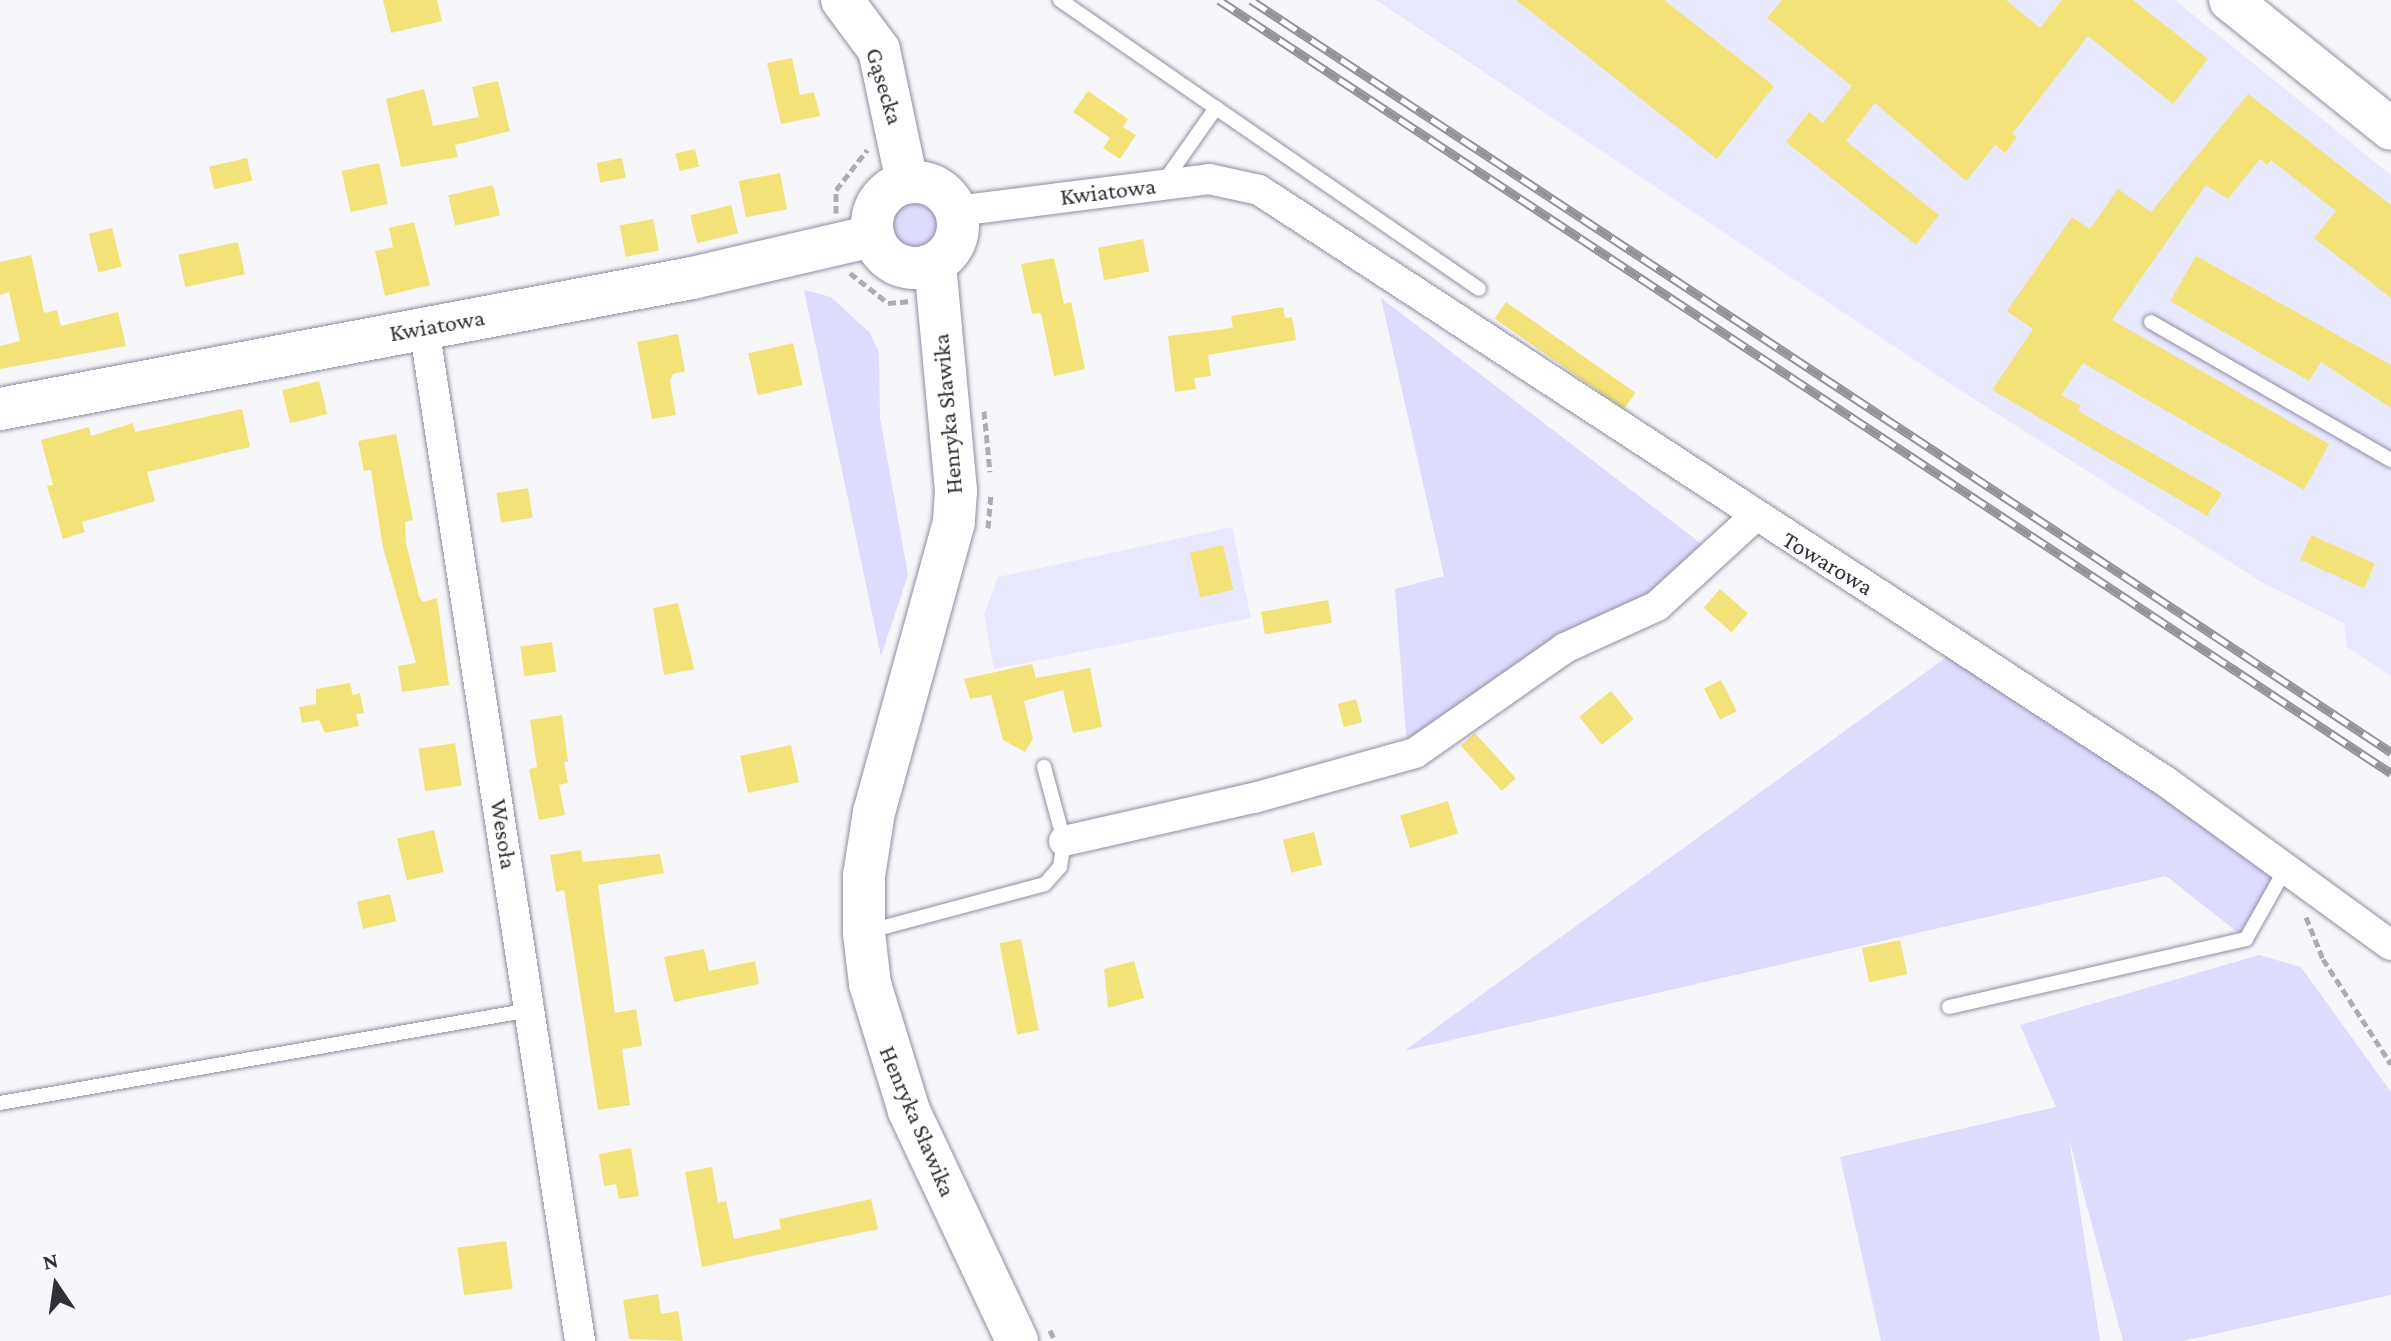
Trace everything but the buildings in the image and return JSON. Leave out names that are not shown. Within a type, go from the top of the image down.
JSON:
[{"type":"main road","name":"Gąsecka","points":[[842,0],[879,50],[893,95],[907,182]]},
{"type":"main road","points":[[2230,0],[2391,129]]},
{"type":"main road","points":[[907,182],[943,190],[957,211],[953,247],[921,266],[888,259],[873,236],[878,203],[907,182]]},
{"type":"main road","name":"Kwiatowa","points":[[0,409],[692,278],[873,236]]},
{"type":"main road","name":"Henryka Sławika","points":[[921,266],[956,491],[954,522],[874,812],[864,876],[864,933],[880,1026],[909,1111],[1030,1328]]},
{"type":"street","name":"Kwiatowa","points":[[957,211],[1209,179],[1259,190]]},
{"type":"street","name":"Towarowa","points":[[1259,190],[1754,517],[2165,781],[2391,945]]},
{"type":"street","name":"Wesoła","points":[[424,327],[580,1341]]},
{"type":"street","points":[[1064,841],[1254,798],[1415,753],[1565,648],[1657,606],[1754,517]]},
{"type":"lane","points":[[1060,0],[1479,289]]},
{"type":"lane","points":[[1162,184],[1216,108]]},
{"type":"lane","points":[[2151,322],[2391,460]]},
{"type":"lane","points":[[864,933],[1045,884],[1060,867],[1064,841],[1044,767]]},
{"type":"lane","points":[[1949,1007],[2246,939],[2286,868]]},
{"type":"lane","points":[[0,1103],[530,1010]]},
{"type":"path","points":[[983,402],[992,514],[984,543]]},
{"type":"path","points":[[2286,868],[2323,959],[2391,1064]]},
{"type":"path","points":[[1030,1328],[1055,1341]]},
{"type":"shaded area","points":[[1376,0],[2175,0],[2391,175],[2391,676],[2347,647],[2344,623],[2263,583],[1949,383]]},
{"type":"shaded area","points":[[915,198],[933,206],[941,224],[933,242],[915,250],[897,242],[889,224],[897,206]]},
{"type":"shaded area","points":[[804,290],[831,297],[870,333],[879,353],[880,418],[908,575],[881,656]]},
{"type":"shaded area","points":[[1381,298],[1712,552],[1663,591],[1407,748],[1395,589],[1444,576]]},
{"type":"shaded area","points":[[1232,527],[1251,618],[994,669],[984,615],[998,577]]},
{"type":"shaded area","points":[[1959,648],[2286,868],[2246,939],[2166,876],[1404,1051]]},
{"type":"shaded area","points":[[2259,955],[2301,967],[2391,1092],[2391,1295],[2183,1341],[2123,1341],[2069,1139],[2100,1341],[1881,1341],[1840,1157],[2056,1107],[2020,1025]]},
{"type":"railway","points":[[1219,0],[2391,773]]},
{"type":"railway","points":[[1251,0],[2391,752]]}]
